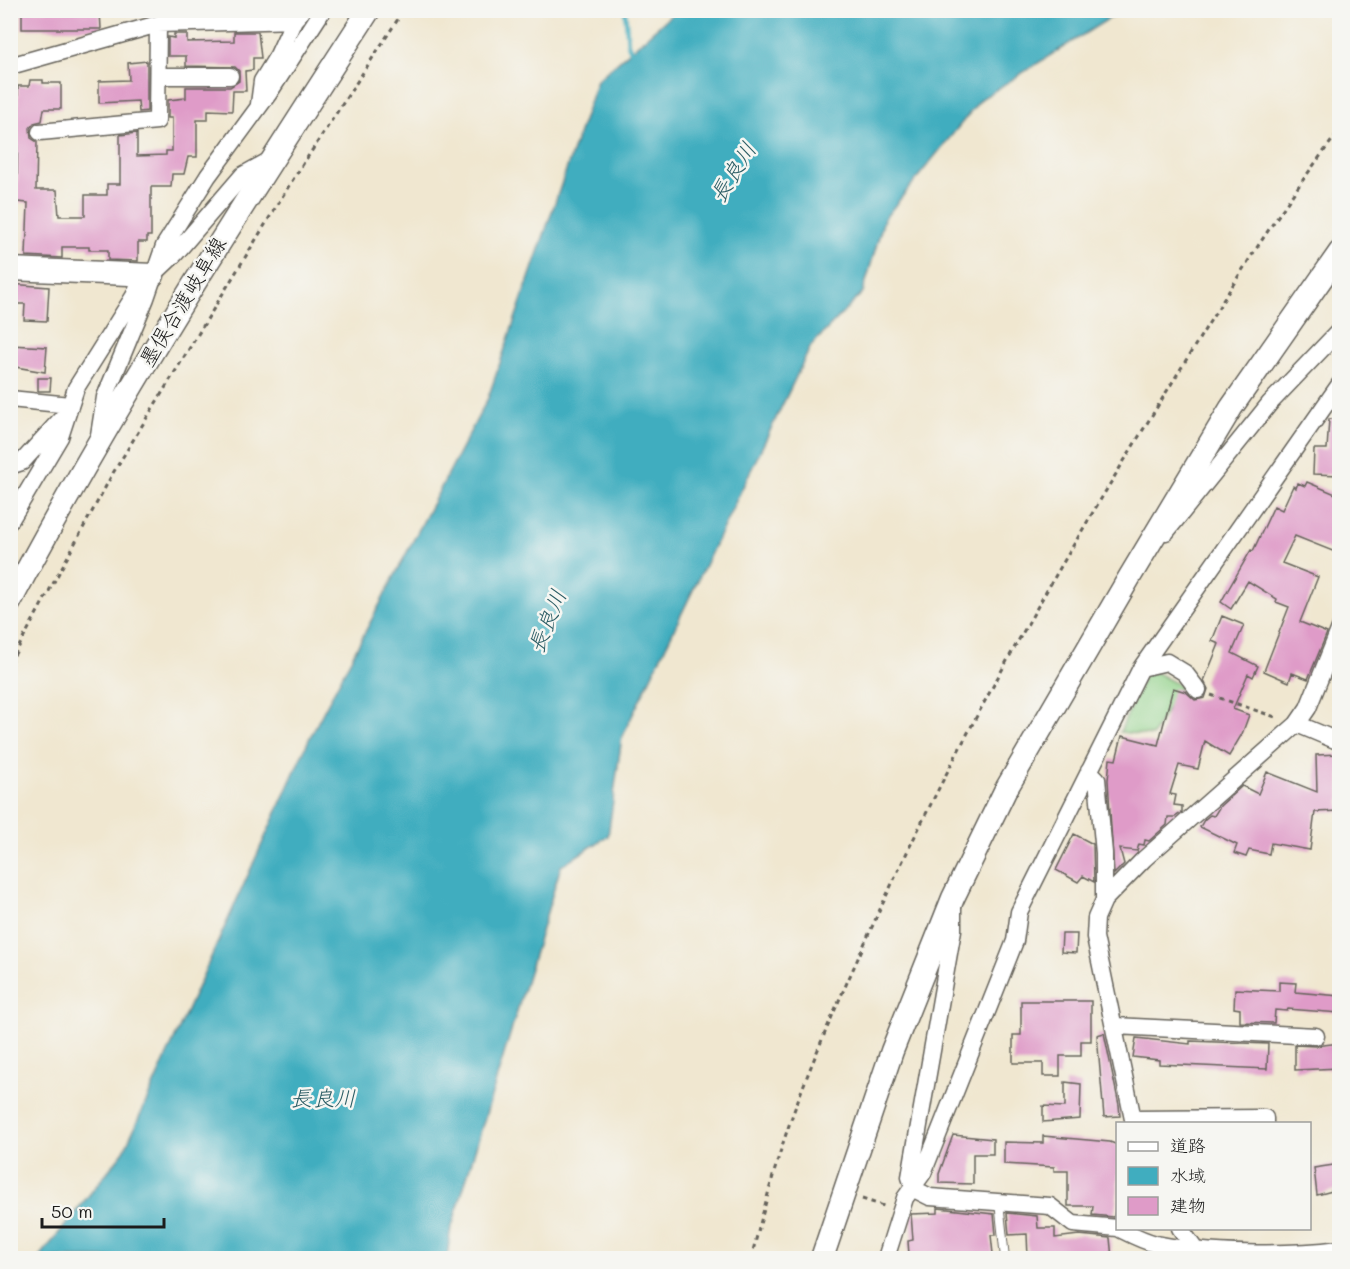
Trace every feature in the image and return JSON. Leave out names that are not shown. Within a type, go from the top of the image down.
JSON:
[{"type":"street","points":[[10,521],[60,437],[76,388],[195,196],[258,109],[323,10]]},
{"type":"street","name":"墨俣合渡岐阜線","points":[[10,602],[97,445],[245,200],[369,10]]},
{"type":"street","points":[[258,109],[262,81],[298,15]]},
{"type":"street","points":[[11,66],[158,24],[298,15]]},
{"type":"street","points":[[39,132],[157,121],[158,24]]},
{"type":"street","points":[[158,76],[230,76]]},
{"type":"street","points":[[12,269],[148,274],[175,254],[243,175],[274,158]]},
{"type":"street","points":[[822,1258],[892,1051],[953,898],[1005,791],[1129,578],[1232,408],[1340,252]]},
{"type":"street","points":[[97,445],[105,397],[146,298],[148,274]]},
{"type":"street","points":[[1129,578],[1270,403],[1340,330]]},
{"type":"street","points":[[886,1258],[905,1198],[914,1189],[923,1173],[1015,941],[1019,912],[1141,668],[1340,384]]},
{"type":"street","points":[[10,399],[69,409]]},
{"type":"street","points":[[10,466],[22,462],[69,409]]},
{"type":"street","points":[[1265,1122],[1265,1118],[1134,1121],[1095,937],[1096,918],[1104,900],[1144,860],[1297,724],[1308,708],[1340,628]]},
{"type":"street","points":[[1141,668],[1167,662],[1185,673],[1198,690]]},
{"type":"street","points":[[1297,724],[1340,742]]},
{"type":"street","points":[[1089,771],[1097,779],[1104,853],[1104,900]]},
{"type":"street","points":[[953,898],[953,930],[910,1177],[914,1189],[930,1197],[1050,1206],[1073,1224],[1116,1228]]},
{"type":"street","points":[[1115,1026],[1316,1036]]},
{"type":"street","points":[[1123,1230],[1154,1243],[1198,1255],[1317,1252],[1340,1249]]},
{"type":"street","points":[[1181,1230],[1198,1255]]},
{"type":"lane","points":[[999,1201],[1005,1258]]},
{"type":"path","points":[[10,663],[113,473],[290,184],[404,10]]},
{"type":"path","points":[[11,66],[12,269]]},
{"type":"path","points":[[751,1258],[779,1157],[825,1031],[898,867],[993,685],[1076,539],[1293,190],[1340,129]]},
{"type":"path","points":[[1198,690],[1297,724]]},
{"type":"path","points":[[843,1193],[900,1212]]},
{"type":"green space","points":[[1146,672],[1157,673],[1181,686],[1152,736],[1120,732]]},
{"type":"water","name":"長良川","points":[[676,11],[1121,11],[981,99],[884,219],[863,292],[811,346],[622,737],[608,836],[561,866],[450,1233],[447,1258],[39,1258],[124,1151],[310,737],[488,398],[597,80]]},
{"type":"building","points":[[22,10],[100,11],[101,29],[22,29]]},
{"type":"building","points":[[234,32],[258,32],[261,58],[253,58],[253,70],[245,71],[246,91],[233,91],[232,111],[208,110],[208,120],[197,120],[197,157],[188,157],[184,174],[172,174],[171,187],[151,187],[151,236],[147,236],[147,242],[138,242],[138,261],[108,260],[108,250],[89,250],[89,247],[62,247],[62,258],[26,256],[28,203],[17,202],[18,86],[29,86],[30,80],[61,83],[61,109],[44,109],[42,121],[34,123],[30,128],[31,138],[37,142],[36,190],[57,190],[59,216],[85,216],[85,195],[107,195],[107,184],[120,184],[120,135],[137,133],[137,156],[166,155],[166,151],[172,151],[172,118],[168,118],[168,100],[186,98],[186,87],[230,87],[239,81],[239,71],[235,67],[186,66],[186,56],[168,56],[168,37],[174,38],[174,34],[187,34],[187,42],[234,41]]},
{"type":"building","points":[[147,61],[147,111],[139,112],[138,101],[99,103],[99,81],[129,80],[128,63]]},
{"type":"building","points":[[10,284],[49,287],[47,321],[24,320],[25,304],[10,304]]},
{"type":"building","points":[[10,345],[47,347],[45,372],[10,366]]},
{"type":"building","points":[[38,378],[51,378],[50,391],[38,391]]},
{"type":"building","points":[[1329,419],[1340,420],[1340,475],[1313,474],[1314,449],[1327,449]]},
{"type":"building","points":[[1307,482],[1340,496],[1340,554],[1295,536],[1282,563],[1318,577],[1300,622],[1327,633],[1308,679],[1292,673],[1289,682],[1264,671],[1289,607],[1276,602],[1277,599],[1248,581],[1231,609],[1221,602],[1251,550],[1253,551],[1274,506],[1282,510],[1293,486],[1296,488],[1298,483],[1305,486]]},
{"type":"building","points":[[1222,616],[1244,625],[1232,653],[1258,666],[1253,677],[1248,674],[1233,709],[1249,715],[1242,734],[1229,756],[1205,741],[1198,769],[1179,765],[1170,794],[1176,795],[1174,805],[1182,806],[1182,812],[1175,817],[1168,817],[1167,825],[1149,841],[1145,840],[1144,845],[1139,844],[1137,851],[1120,849],[1124,864],[1114,874],[1108,780],[1110,759],[1116,760],[1122,736],[1158,745],[1173,688],[1186,692],[1195,700],[1205,698],[1208,689],[1204,681],[1219,644],[1212,641]]},
{"type":"building","points":[[1340,754],[1340,811],[1315,812],[1310,850],[1271,843],[1269,854],[1249,850],[1246,857],[1234,853],[1237,845],[1200,827],[1204,820],[1210,815],[1214,816],[1220,806],[1242,786],[1258,794],[1267,772],[1317,792],[1316,755]]},
{"type":"building","points":[[1074,834],[1093,844],[1094,882],[1083,876],[1078,882],[1056,870]]},
{"type":"building","points":[[1062,934],[1077,934],[1076,953],[1061,952]]},
{"type":"building","points":[[1279,982],[1296,983],[1295,992],[1340,996],[1340,1013],[1275,1010],[1274,1023],[1240,1022],[1240,1009],[1234,1008],[1235,989],[1279,991]]},
{"type":"building","points":[[1021,1001],[1091,1001],[1091,1041],[1081,1041],[1081,1056],[1060,1056],[1060,1076],[1043,1076],[1043,1063],[1013,1063],[1013,1035],[1021,1035]]},
{"type":"building","points":[[1104,1033],[1120,1116],[1104,1117],[1097,1035]]},
{"type":"building","points":[[1136,1038],[1190,1044],[1190,1041],[1268,1044],[1267,1069],[1159,1064],[1159,1060],[1133,1057]]},
{"type":"building","points":[[1340,1043],[1340,1068],[1295,1070],[1295,1045],[1315,1046]]},
{"type":"building","points":[[1065,1082],[1081,1084],[1080,1119],[1043,1122],[1043,1106],[1065,1107]]},
{"type":"building","points":[[953,1135],[993,1139],[993,1154],[973,1154],[973,1184],[939,1183],[939,1174]]},
{"type":"building","points":[[1043,1136],[1116,1144],[1114,1217],[1092,1215],[1093,1206],[1068,1206],[1068,1171],[1054,1171],[1054,1167],[1004,1164],[1004,1142],[1043,1143]]},
{"type":"building","points":[[1340,1164],[1340,1189],[1317,1195],[1314,1168]]},
{"type":"building","points":[[938,1208],[994,1214],[996,1235],[991,1235],[993,1254],[986,1255],[986,1258],[940,1258],[939,1252],[909,1255],[908,1241],[913,1240],[911,1214],[938,1213]]},
{"type":"building","points":[[1007,1213],[1037,1216],[1038,1228],[1055,1228],[1055,1238],[1079,1235],[1110,1238],[1112,1258],[1028,1258],[1027,1234],[1009,1235]]},
{"type":"waterway","points":[[625,10],[628,44],[633,55]]}]
